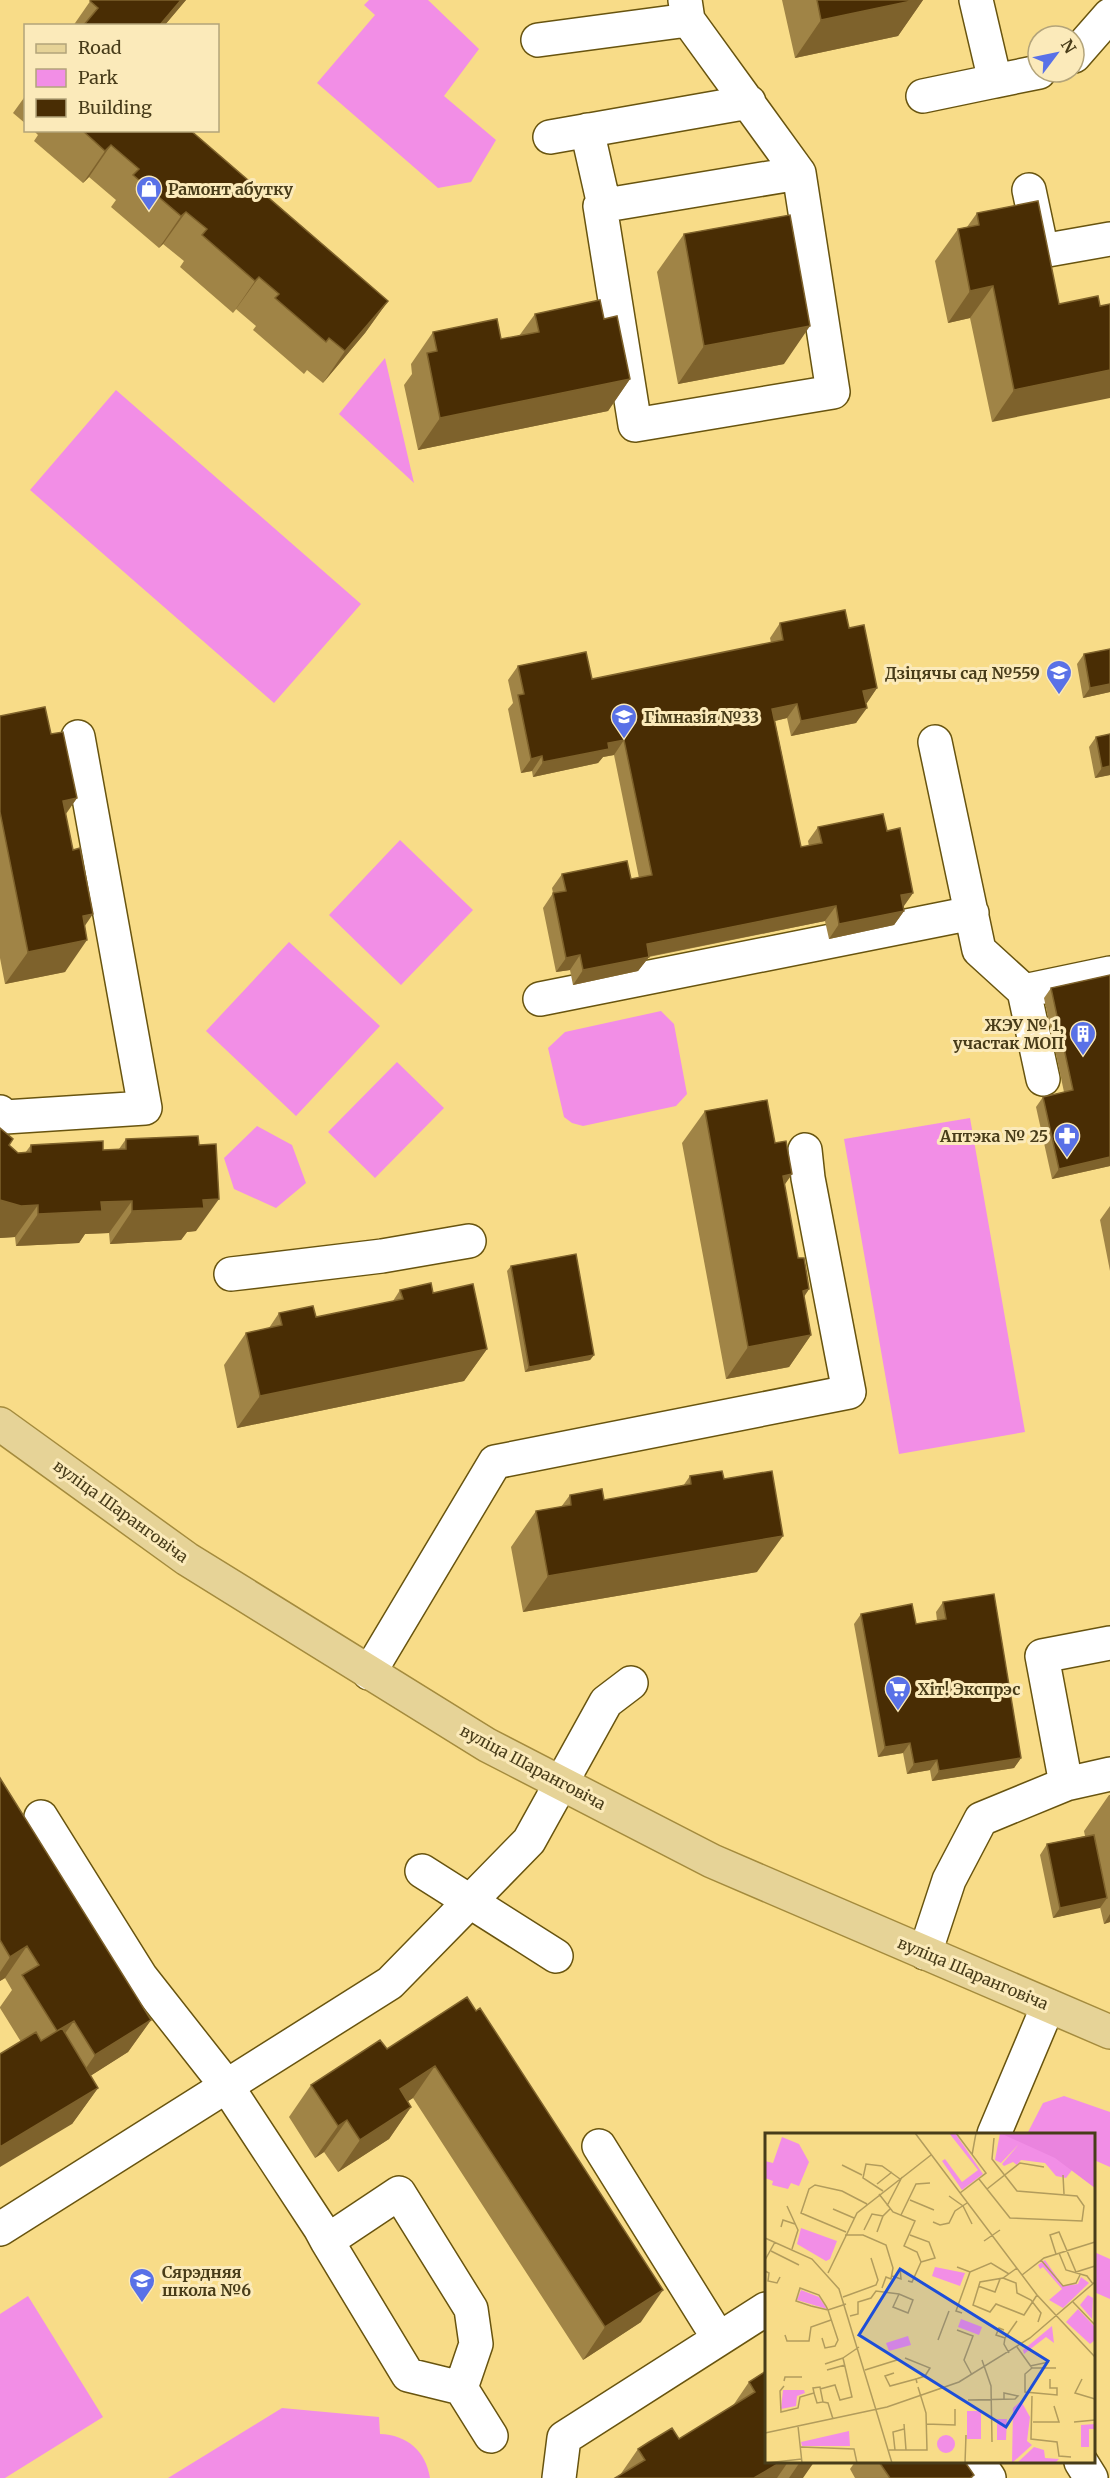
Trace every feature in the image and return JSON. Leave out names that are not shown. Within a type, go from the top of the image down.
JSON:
[{"type":"main road","name":"вуліца Шаранговіча","points":[[0,1424],[187,1559],[369,1674],[487,1745],[712,1861],[1110,2032]]},
{"type":"lane","points":[[976,0],[995,81]]},
{"type":"lane","points":[[538,40],[686,10],[799,173],[833,392],[635,424],[600,206],[799,173]]},
{"type":"lane","points":[[1086,42],[1110,15]]},
{"type":"lane","points":[[923,96],[1026,75]]},
{"type":"lane","points":[[550,137],[749,102]]},
{"type":"lane","points":[[587,130],[604,205]]},
{"type":"lane","points":[[1029,190],[1042,251],[1110,238]]},
{"type":"lane","points":[[0,1112],[5,1117],[145,1108],[78,737]]},
{"type":"lane","points":[[935,742],[979,950],[1024,991],[1043,1079]]},
{"type":"lane","points":[[540,999],[972,913]]},
{"type":"lane","points":[[1024,991],[1110,973]]},
{"type":"lane","points":[[369,1674],[495,1462],[849,1392],[808,1178],[805,1150]]},
{"type":"lane","points":[[231,1274],[382,1256],[469,1241]]},
{"type":"lane","points":[[1066,1784],[1042,1656],[1110,1643]]},
{"type":"lane","points":[[0,2229],[390,1983],[529,1841],[606,1702],[631,1683]]},
{"type":"lane","points":[[925,1953],[950,1880],[981,1819],[1066,1784],[1110,1774]]},
{"type":"lane","points":[[40,1818],[141,1977],[226,2085],[327,2241],[408,2375],[461,2388],[491,2436]]},
{"type":"lane","points":[[422,1871],[556,1956]]},
{"type":"lane","points":[[994,2133],[1048,2006]]},
{"type":"lane","points":[[599,2146],[719,2339]]},
{"type":"lane","points":[[327,2241],[399,2193],[471,2309],[476,2344],[461,2388]]},
{"type":"lane","points":[[558,2478],[564,2438],[765,2310]]},
{"type":"lane","points":[[979,2463],[988,2478]]},
{"type":"lane","points":[[1082,2463],[1091,2478]]},
{"type":"green space","points":[[369,0],[428,0],[479,49],[444,96],[496,140],[471,182],[438,188],[317,83],[375,15],[364,5]]},
{"type":"green space","points":[[385,358],[414,483],[339,414]]},
{"type":"green space","points":[[116,390],[361,604],[274,703],[30,490]]},
{"type":"green space","points":[[400,840],[473,910],[401,985],[329,915]]},
{"type":"green space","points":[[289,942],[380,1026],[296,1116],[206,1031]]},
{"type":"green space","points":[[661,1011],[674,1024],[687,1094],[676,1106],[583,1126],[572,1123],[564,1117],[548,1048],[565,1032]]},
{"type":"green space","points":[[397,1062],[444,1108],[375,1178],[328,1132]]},
{"type":"green space","points":[[970,1118],[1025,1432],[899,1454],[844,1139]]},
{"type":"green space","points":[[257,1126],[292,1145],[306,1183],[276,1208],[234,1189],[224,1158]]},
{"type":"green space","points":[[1064,2096],[1110,2112],[1110,2167],[1095,2160],[1095,2133],[1028,2133],[1043,2103]]},
{"type":"green space","points":[[1095,2252],[1110,2259],[1110,2299],[1095,2292]]},
{"type":"green space","points":[[28,2296],[103,2417],[5,2478],[0,2478],[0,2314]]},
{"type":"green space","points":[[282,2408],[379,2417],[380,2434],[399,2438],[414,2446],[420,2452],[428,2468],[430,2478],[168,2478]]},
{"type":"building","points":[[181,0],[161,24],[85,24],[98,8],[90,1]]},
{"type":"building","points":[[817,0],[916,0],[821,20]]},
{"type":"building","points":[[84,132],[192,132],[388,301],[345,351],[329,338],[326,342],[275,298],[279,294],[259,277],[255,281],[202,235],[207,229],[186,212],[181,216],[133,175],[139,169],[111,145],[105,151]]},
{"type":"building","points":[[1038,201],[1059,304],[1098,296],[1100,306],[1110,304],[1110,370],[1014,390],[993,286],[970,291],[958,229],[979,225],[977,213]]},
{"type":"building","points":[[790,215],[810,326],[704,346],[684,234]]},
{"type":"building","points":[[600,300],[604,319],[617,316],[630,379],[440,418],[427,353],[437,351],[433,332],[497,319],[501,339],[539,332],[535,314]]},
{"type":"building","points":[[845,610],[849,628],[864,625],[877,688],[863,691],[867,708],[801,721],[797,704],[772,709],[801,847],[822,843],[818,827],[883,814],[887,831],[900,828],[913,893],[901,895],[904,911],[839,924],[836,906],[647,944],[649,957],[583,970],[580,955],[566,958],[553,893],[566,891],[562,874],[627,861],[631,879],[652,875],[624,740],[608,743],[609,749],[543,762],[542,756],[531,759],[518,695],[524,694],[518,666],[586,652],[592,679],[783,640],[780,623]]},
{"type":"building","points":[[1110,649],[1110,684],[1090,688],[1084,654]]},
{"type":"building","points":[[45,707],[51,734],[63,732],[77,798],[63,801],[73,850],[80,848],[93,914],[83,916],[87,940],[28,952],[0,812],[0,716]]},
{"type":"building","points":[[1110,734],[1110,766],[1102,768],[1096,737]]},
{"type":"building","name":"ЖЭУ № 1, участак МОП","points":[[1110,975],[1110,1157],[1059,1169],[1043,1097],[1073,1090],[1051,988]]},
{"type":"building","points":[[767,1100],[775,1143],[786,1141],[792,1174],[783,1176],[798,1258],[804,1258],[809,1289],[803,1291],[811,1335],[748,1347],[705,1111]]},
{"type":"building","points":[[0,1128],[13,1139],[9,1145],[18,1153],[31,1152],[31,1145],[103,1141],[103,1150],[126,1149],[126,1139],[198,1136],[199,1145],[216,1144],[219,1199],[203,1200],[204,1208],[132,1211],[132,1201],[101,1202],[102,1211],[38,1214],[38,1205],[21,1206],[0,1200]]},
{"type":"building","points":[[576,1254],[594,1355],[529,1367],[511,1266]]},
{"type":"building","points":[[431,1283],[433,1293],[473,1284],[487,1349],[260,1396],[246,1333],[282,1325],[279,1313],[313,1306],[316,1317],[403,1299],[400,1290]]},
{"type":"building","points":[[722,1471],[724,1479],[772,1471],[783,1536],[548,1576],[536,1511],[571,1505],[570,1495],[602,1489],[604,1500],[691,1484],[690,1476]]},
{"type":"building","points":[[994,1594],[1021,1758],[939,1771],[937,1760],[914,1764],[910,1743],[885,1747],[861,1614],[912,1604],[916,1624],[946,1619],[943,1602]]},
{"type":"building","points":[[0,1778],[151,2020],[95,2055],[74,2021],[57,2031],[22,1975],[39,1965],[27,1946],[10,1957],[0,1940]]},
{"type":"building","points":[[1094,1835],[1107,1898],[1060,1908],[1047,1844]]},
{"type":"building","points":[[467,1997],[476,2011],[480,2008],[663,2290],[605,2327],[435,2066],[400,2089],[411,2107],[360,2140],[347,2120],[338,2126],[311,2085],[380,2040],[387,2049]]},
{"type":"building","points":[[62,2028],[98,2088],[0,2147],[0,2054],[36,2032],[41,2041]]},
{"type":"building","points":[[765,2372],[765,2463],[779,2463],[754,2478],[615,2478],[645,2460],[638,2449],[649,2442],[672,2428],[679,2439],[755,2392],[749,2382]]},
{"type":"building","points":[[880,2463],[966,2463],[974,2475],[970,2478],[890,2478]]},
{"type":"place","name":"Рамонт абутку","points":[[149,212]]},
{"type":"place","name":"Дзіцячы сад №559","points":[[1059,696]]},
{"type":"place","name":"Гімназія №33","points":[[624,740]]},
{"type":"place","name":"ЖЭУ № 1, участак МОП","points":[[1083,1057]]},
{"type":"place","name":"Аптэка № 25","points":[[1067,1159]]},
{"type":"place","name":"Хіт! Экспрэс","points":[[898,1712]]},
{"type":"place","name":"Сярэдняя школа №6","points":[[142,2304]]}]
